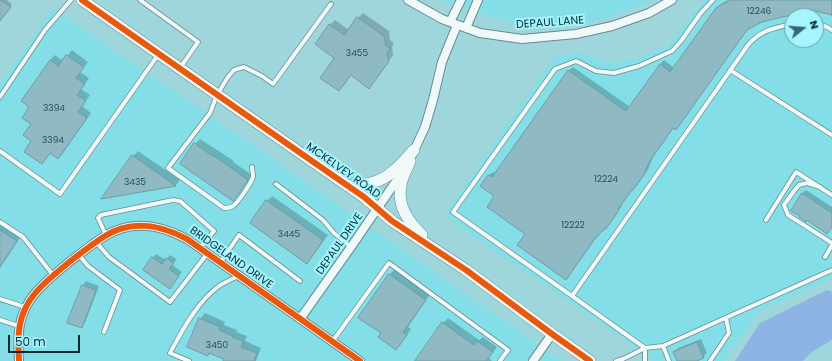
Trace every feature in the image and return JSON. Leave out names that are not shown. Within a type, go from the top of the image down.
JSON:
[{"type":"street","name":"MCKELVEY ROAD","points":[[82,0],[364,197],[392,221],[466,270],[590,361]]},
{"type":"street","name":"DEPAUL LANE","points":[[408,0],[442,19],[480,33],[522,38],[576,34],[612,26],[649,13],[672,0]]},
{"type":"street","name":"DEPAUL DRIVE","points":[[300,319],[410,161],[425,126],[442,62],[461,0]]},
{"type":"street","points":[[466,28],[478,0]]},
{"type":"street","points":[[348,186],[360,186],[383,178],[392,173],[414,150]]},
{"type":"street","points":[[410,161],[401,184],[400,196],[404,212],[411,224],[438,252]]},
{"type":"street","name":"BRIDGELAND DRIVE","points":[[19,361],[18,336],[20,326],[26,307],[36,292],[53,275],[106,235],[128,227],[138,226],[154,227],[172,231],[187,239],[360,361]]},
{"type":"street","points":[[533,361],[552,334]]},
{"type":"lane","points":[[0,97],[45,30],[71,0]]},
{"type":"lane","points":[[140,0],[198,42],[180,68]]},
{"type":"lane","points":[[645,348],[453,212],[554,68],[576,61],[596,71],[614,73],[639,66],[672,51],[700,14],[713,0]]},
{"type":"lane","points":[[252,167],[252,179],[239,200],[234,206],[228,208],[224,208],[168,168],[210,113],[217,95],[234,70],[244,68],[262,76],[273,84],[331,4]]},
{"type":"lane","points":[[572,296],[748,45],[758,35],[784,26]]},
{"type":"lane","points":[[0,151],[60,194],[159,54]]},
{"type":"lane","points":[[730,70],[832,135]]},
{"type":"lane","points":[[766,220],[796,172],[832,195]]},
{"type":"lane","points":[[276,184],[323,220],[334,233],[351,247]]},
{"type":"lane","points":[[820,187],[807,184],[798,185],[784,205],[788,215],[832,244],[825,257]]},
{"type":"lane","points":[[96,242],[109,256],[170,302],[204,251],[214,231],[180,201],[172,200],[101,215],[98,218],[106,235]]},
{"type":"lane","points":[[0,222],[23,237],[53,275]]},
{"type":"lane","points":[[220,262],[239,235],[300,281]]},
{"type":"lane","points":[[79,255],[88,266],[120,290],[104,332]]},
{"type":"lane","points":[[332,342],[389,263],[508,350],[500,361]]},
{"type":"lane","points":[[616,361],[645,348],[663,346],[832,270]]},
{"type":"lane","points":[[189,361],[170,353],[187,323],[207,296],[220,286],[239,276]]},
{"type":"lane","points":[[0,299],[26,307]]},
{"type":"lane","points":[[710,361],[729,332],[726,318]]},
{"type":"lane","points":[[0,320],[20,326]]},
{"type":"lane","points":[[663,346],[669,361]]},
{"type":"lane","points":[[645,348],[645,361]]},
{"type":"shaded area","points":[[439,0],[652,0],[609,17],[579,25],[517,24]]},
{"type":"shaded area","points":[[705,0],[832,0],[832,279],[759,312],[724,361],[653,361],[453,222],[445,214],[554,58],[580,52],[607,63],[637,59],[669,45]]},
{"type":"shaded area","points":[[53,9],[221,123],[562,361],[0,361],[0,84]]},
{"type":"shaded area","points":[[827,290],[832,292],[832,340],[810,353],[803,361],[735,361],[760,323]]},
{"type":"building","points":[[0,0],[11,7],[0,21]]},
{"type":"building","points":[[730,0],[832,0],[832,15],[824,13],[824,8],[784,8],[784,17],[762,22],[747,30],[676,130],[673,128],[650,161],[645,171],[646,172],[618,209],[619,210],[606,229],[605,228],[596,237],[566,280],[517,245],[525,234],[487,207],[494,196],[480,186],[488,175],[492,177],[568,70],[626,111],[660,64],[670,72],[716,8]]},
{"type":"building","points":[[357,17],[384,36],[386,46],[390,48],[387,53],[389,61],[369,89],[351,75],[339,91],[320,78],[334,58],[315,44],[329,24],[344,35]]},
{"type":"building","points":[[66,55],[84,67],[76,78],[85,84],[77,95],[86,101],[78,112],[87,118],[58,159],[50,153],[42,164],[24,152],[31,141],[23,135],[31,124],[22,118],[29,107],[21,101],[50,60],[58,66]]},
{"type":"building","points":[[194,143],[248,180],[233,201],[180,164]]},
{"type":"building","points":[[132,155],[176,186],[101,199]]},
{"type":"building","points":[[802,193],[832,213],[832,227],[827,234],[791,211]]},
{"type":"building","points":[[266,200],[323,240],[307,264],[250,223]]},
{"type":"building","points":[[0,230],[17,241],[0,267]]},
{"type":"building","points":[[152,257],[162,264],[166,258],[174,263],[169,269],[179,276],[170,289],[143,270]]},
{"type":"building","points":[[389,274],[426,300],[403,332],[407,335],[396,350],[378,337],[381,333],[358,318]]},
{"type":"building","points":[[82,285],[96,290],[82,328],[67,323]]},
{"type":"building","points":[[199,318],[220,327],[219,330],[243,341],[241,347],[257,353],[254,361],[223,361],[224,359],[209,353],[208,356],[187,347]]},
{"type":"building","points":[[442,322],[474,345],[477,341],[493,352],[486,361],[415,361]]},
{"type":"building","points":[[697,342],[704,358],[697,361],[677,361],[673,352]]},
{"type":"cycle path","points":[[82,0],[364,197],[392,221],[466,270],[590,361]]},
{"type":"cycle path","points":[[19,361],[18,340],[21,320],[23,313],[34,294],[68,263],[100,239],[125,227],[136,226],[156,227],[187,239],[360,361]]}]
